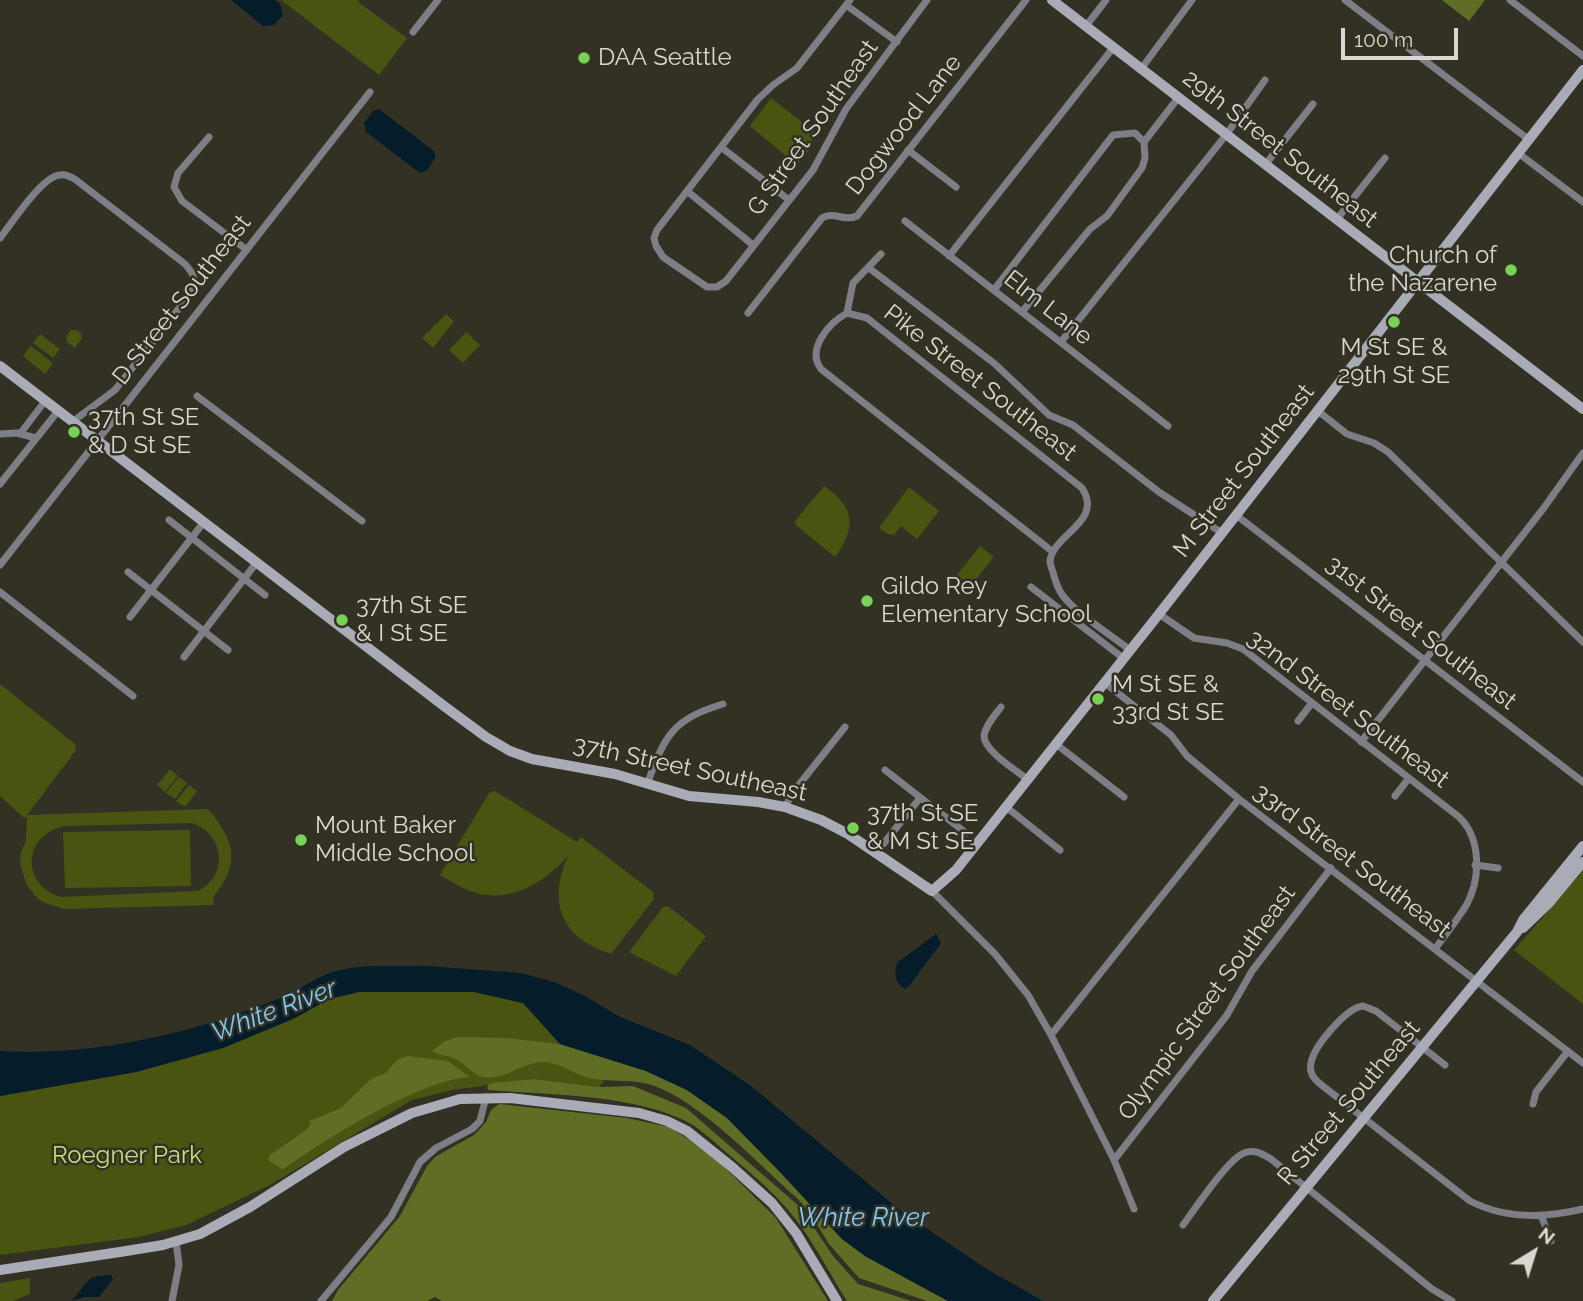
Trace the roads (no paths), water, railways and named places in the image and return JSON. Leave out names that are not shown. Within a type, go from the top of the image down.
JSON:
[{"type":"street","points":[[413,32],[439,0]]},
{"type":"street","name":"G Street Southeast","points":[[687,191],[654,239],[657,250],[707,288],[717,288],[729,277],[820,159],[846,109],[927,0]]},
{"type":"street","name":"Dogwood Lane","points":[[748,313],[822,218],[831,215],[849,219],[857,216],[1026,0]]},
{"type":"street","name":"29th Street Southeast","points":[[1052,0],[1582,407]]},
{"type":"street","points":[[1086,26],[1106,0]]},
{"type":"street","points":[[1141,69],[1192,0]]},
{"type":"street","points":[[1345,0],[1528,139]]},
{"type":"street","points":[[1510,0],[1583,57]]},
{"type":"street","points":[[753,245],[687,191],[762,94],[797,68],[848,2],[897,42]]},
{"type":"street","points":[[949,256],[1114,48]]},
{"type":"street","name":"M Street Southeast","points":[[932,891],[956,870],[1105,683],[1583,70]]},
{"type":"street","points":[[1061,342],[1226,135],[1265,80]]},
{"type":"street","name":"D Street Southeast","points":[[0,565],[370,92]]},
{"type":"street","points":[[1023,312],[1090,229],[1107,216],[1142,168],[1145,158],[1144,142],[1178,98]]},
{"type":"street","points":[[1265,165],[1313,104]]},
{"type":"street","points":[[994,290],[1113,135],[1135,133],[1144,142]]},
{"type":"street","points":[[209,136],[178,173],[174,187],[182,201],[247,250]]},
{"type":"street","points":[[721,147],[789,200]]},
{"type":"street","points":[[908,150],[956,187]]},
{"type":"street","points":[[1518,153],[1583,202]]},
{"type":"street","points":[[1337,219],[1385,158]]},
{"type":"street","points":[[0,238],[43,184],[54,177],[64,175],[76,180],[186,264],[193,274],[195,284],[191,293],[116,388],[97,406],[72,422]]},
{"type":"street","name":"Elm Lane","points":[[905,220],[1168,426]]},
{"type":"street","points":[[847,313],[853,283],[881,254]]},
{"type":"street","points":[[869,268],[995,364],[1049,415],[1073,425],[1159,492],[1222,533]]},
{"type":"street","name":"Pike Street Southeast","points":[[847,313],[867,318],[1082,488],[1087,500],[1084,516],[1053,552],[821,369],[816,359],[818,345],[833,323],[847,313]]},
{"type":"street","name":"37th Street Southeast","points":[[0,366],[454,713],[510,751],[531,759],[648,782],[689,796],[785,807],[835,826],[932,891],[1012,973],[1051,1035],[1114,1160],[1135,1209]]},
{"type":"street","points":[[197,396],[362,521]]},
{"type":"street","points":[[20,434],[45,401]]},
{"type":"street","points":[[0,484],[58,411]]},
{"type":"street","points":[[1318,411],[1347,434],[1374,443],[1388,452],[1583,642]]},
{"type":"street","points":[[0,434],[20,434],[36,438]]},
{"type":"street","points":[[1361,742],[1502,562],[1583,453]]},
{"type":"street","name":"31st Street Southeast","points":[[1236,515],[1583,782]]},
{"type":"street","points":[[169,520],[265,595]]},
{"type":"street","points":[[130,617],[204,522]]},
{"type":"street","points":[[1053,552],[1050,562],[1062,595],[1127,654]]},
{"type":"street","points":[[184,657],[257,562]]},
{"type":"street","points":[[128,572],[228,650]]},
{"type":"street","points":[[1031,587],[1127,654]]},
{"type":"street","points":[[0,592],[133,696]]},
{"type":"street","name":"32nd Street Southeast","points":[[1159,614],[1194,638],[1227,643],[1242,649],[1459,817],[1470,830],[1475,845],[1475,865]]},
{"type":"street","name":"33rd Street Southeast","points":[[1105,683],[1171,735],[1187,756],[1239,799],[1583,1063]]},
{"type":"street","points":[[1298,721],[1312,703]]},
{"type":"street","points":[[648,782],[664,744],[680,723],[699,711],[723,704]]},
{"type":"street","points":[[1001,707],[987,728],[984,740],[989,749],[1027,779]]},
{"type":"street","points":[[785,807],[794,791],[845,727]]},
{"type":"street","points":[[1056,744],[1124,797]]},
{"type":"street","points":[[885,770],[966,833]]},
{"type":"street","points":[[1395,796],[1409,778]]},
{"type":"street","points":[[876,853],[919,798]]},
{"type":"street","points":[[1051,1035],[1239,799]]},
{"type":"street","points":[[1005,806],[1060,850]]},
{"type":"street","name":"R Street Southeast","points":[[1213,1301],[1477,982],[1583,846]]},
{"type":"street","name":"R Street Southeast","points":[[1517,932],[1548,904],[1583,862]]},
{"type":"street","points":[[1435,949],[1468,901],[1475,865],[1498,868]]},
{"type":"street","name":"Olympic Street Southeast","points":[[1114,1160],[1227,1015],[1248,975],[1331,868]]},
{"type":"street","points":[[1445,1066],[1373,1009],[1363,1006],[1354,1008],[1344,1016],[1320,1046],[1312,1060],[1311,1071],[1317,1081],[1363,1119],[1470,1201],[1502,1213],[1541,1215],[1583,1209]]},
{"type":"street","points":[[1533,1104],[1536,1092],[1568,1051]]},
{"type":"street","points":[[321,1301],[391,1217],[420,1162],[436,1148],[472,1129],[480,1121],[486,1097]]},
{"type":"street","points":[[0,1270],[120,1252],[200,1234],[280,1189],[344,1147],[412,1113],[444,1102],[486,1097],[622,1110],[656,1117],[687,1131],[772,1203],[801,1240],[837,1301]]},
{"type":"street","points":[[1183,1225],[1231,1162],[1249,1152],[1268,1157],[1432,1289],[1452,1301]]},
{"type":"street","points":[[1541,1215],[1551,1241]]},
{"type":"street","points":[[172,1301],[178,1275],[176,1241]]},
{"type":"water","points":[[231,0],[275,0],[280,4],[283,15],[274,25],[263,26]]},
{"type":"water","points":[[379,109],[435,152],[435,158],[427,170],[420,173],[366,132],[364,123],[373,111]]},
{"type":"water","points":[[936,934],[941,943],[905,989],[896,977],[898,962]]},
{"type":"water","name":"White River","points":[[368,966],[428,966],[521,973],[554,982],[583,995],[620,1017],[690,1045],[751,1086],[901,1211],[985,1268],[1043,1301],[948,1301],[865,1256],[842,1239],[727,1118],[687,1090],[646,1071],[560,1044],[523,1003],[474,992],[359,992],[329,999],[295,1018],[223,1048],[136,1072],[0,1096],[0,1051],[72,1050],[146,1039],[218,1021],[252,1009],[344,969]]},
{"type":"water","points":[[111,1275],[113,1279],[99,1297],[71,1301],[90,1279]]},
{"type":"place","name":"DAA Seattle","points":[[584,58]]},
{"type":"place","name":"Church of the Nazarene","points":[[1511,270]]},
{"type":"place","name":"M St SE & 29th St SE","points":[[1394,322]]},
{"type":"place","name":"37th St SE & D St SE","points":[[74,432]]},
{"type":"place","name":"Gildo Rey Elementary School","points":[[867,601]]},
{"type":"place","name":"37th St SE & I St SE","points":[[342,620]]},
{"type":"place","name":"M St SE & 33rd St SE","points":[[1098,699]]},
{"type":"place","name":"37th St SE & M St SE","points":[[853,828]]},
{"type":"place","name":"Mount Baker Middle School","points":[[301,840]]},
{"type":"park label","name":"Roegner Park","points":[[127,1156]]}]
